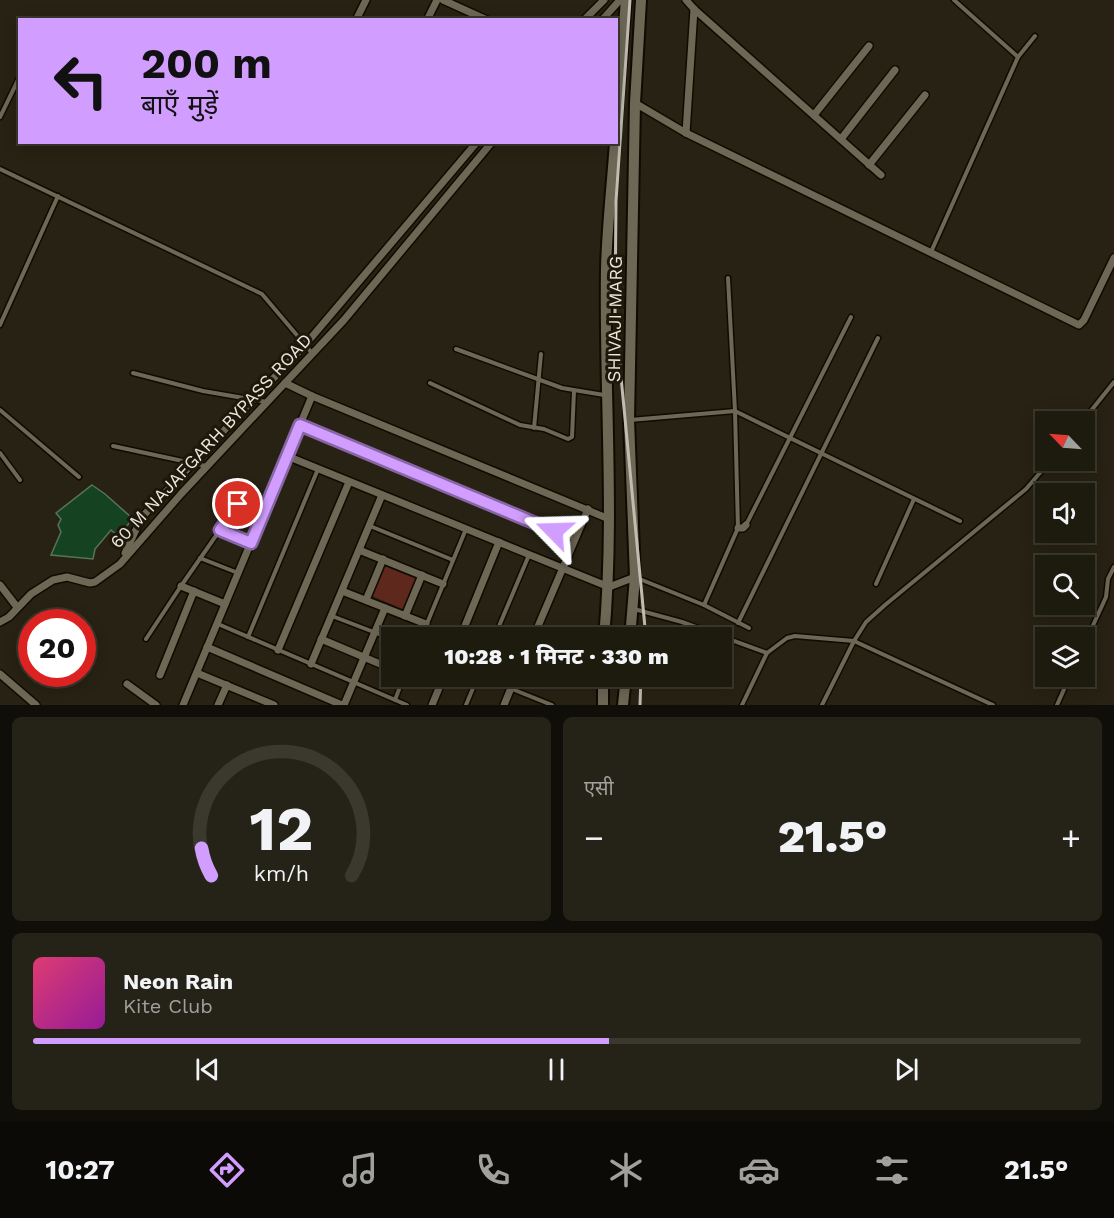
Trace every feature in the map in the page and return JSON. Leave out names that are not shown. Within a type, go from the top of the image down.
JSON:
[{"type":"main road","points":[[618,100],[626,0]]},
{"type":"main road","name":"SHIVAJI MARG","points":[[631,627],[635,577],[629,420],[635,102],[641,0]]},
{"type":"main road","name":"SHIVAJI MARG","points":[[605,627],[609,587],[610,519],[606,268],[615,144]]},
{"type":"main road","points":[[603,687],[603,705]]},
{"type":"main road","points":[[623,705],[625,687]]},
{"type":"street","points":[[357,18],[366,0]]},
{"type":"street","points":[[428,18],[437,0]]},
{"type":"street","points":[[445,0],[483,18]]},
{"type":"street","points":[[586,18],[604,0]]},
{"type":"street","points":[[604,18],[620,0]]},
{"type":"street","points":[[686,0],[880,175]]},
{"type":"street","points":[[686,133],[694,9]]},
{"type":"street","points":[[814,115],[869,46]]},
{"type":"street","points":[[841,139],[895,70]]},
{"type":"street","points":[[869,165],[925,95]]},
{"type":"street","points":[[635,102],[686,133],[1079,325],[1084,320],[1114,258]]},
{"type":"street","name":"60 M NAJAFGARH BYPASS ROAD","points":[[120,564],[142,517],[305,345],[475,144]]},
{"type":"street","name":"60 M NAJAFGARH BYPASS ROAD","points":[[120,564],[144,534],[313,354],[490,144]]},
{"type":"street","points":[[285,383],[610,519]]},
{"type":"street","points":[[183,705],[312,396]]},
{"type":"street","points":[[287,456],[609,587],[635,577]]},
{"type":"street","points":[[278,650],[349,482]]},
{"type":"street","points":[[311,664],[382,495]]},
{"type":"street","points":[[538,627],[588,509]]},
{"type":"street","points":[[738,528],[746,525]]},
{"type":"street","points":[[220,530],[251,543]]},
{"type":"street","points":[[464,627],[499,542]]},
{"type":"street","points":[[359,550],[443,584]]},
{"type":"street","points":[[366,600],[383,559]]},
{"type":"street","points":[[0,622],[9,617],[31,594],[53,580],[68,577],[90,583],[95,582],[120,564]]},
{"type":"street","points":[[405,616],[422,575]]},
{"type":"street","points":[[0,585],[17,607]]},
{"type":"street","points":[[181,586],[225,604]]},
{"type":"street","points":[[160,675],[194,591]]},
{"type":"street","points":[[342,591],[426,624]]},
{"type":"street","points":[[207,647],[343,705],[385,608]]},
{"type":"street","points":[[321,639],[381,664]]},
{"type":"street","points":[[197,673],[227,685],[258,702],[274,705]]},
{"type":"street","points":[[1,678],[36,705]]},
{"type":"street","points":[[127,684],[156,705]]},
{"type":"street","points":[[218,705],[227,685]]},
{"type":"street","points":[[432,705],[439,687]]},
{"type":"street","points":[[504,705],[511,688]]},
{"type":"lane","points":[[954,0],[1018,57]]},
{"type":"lane","points":[[932,252],[1018,57],[1035,36]]},
{"type":"lane","points":[[0,117],[18,80]]},
{"type":"lane","points":[[0,169],[262,294],[313,354]]},
{"type":"lane","points":[[0,325],[58,196]]},
{"type":"lane","points":[[704,605],[738,528],[728,278]]},
{"type":"lane","points":[[746,525],[851,317]]},
{"type":"lane","points":[[738,622],[878,338]]},
{"type":"lane","points":[[456,349],[539,381],[574,391],[608,395]]},
{"type":"lane","points":[[534,428],[541,354]]},
{"type":"lane","points":[[133,373],[203,391],[268,402]]},
{"type":"lane","points":[[1091,411],[1114,382]]},
{"type":"lane","points":[[430,383],[520,425],[549,431],[568,439],[572,438],[574,391]]},
{"type":"lane","points":[[0,410],[79,477]]},
{"type":"lane","points":[[629,420],[735,411],[960,521]]},
{"type":"lane","points":[[300,425],[575,540]]},
{"type":"lane","points":[[113,446],[207,466]]},
{"type":"lane","points":[[0,453],[20,480]]},
{"type":"lane","points":[[248,637],[318,469]]},
{"type":"lane","points":[[822,705],[866,622],[1026,489],[1042,471]]},
{"type":"lane","points":[[876,584],[914,499]]},
{"type":"lane","points":[[146,639],[238,504]]},
{"type":"lane","points":[[370,526],[453,560]]},
{"type":"lane","points":[[425,627],[466,528]]},
{"type":"lane","points":[[499,627],[529,555]]},
{"type":"lane","points":[[200,558],[238,573]]},
{"type":"lane","points":[[1092,627],[1106,597],[1108,579],[1114,567]]},
{"type":"lane","points":[[635,577],[704,605],[749,628]]},
{"type":"lane","points":[[632,609],[682,622],[766,653]]},
{"type":"lane","points":[[332,615],[381,635]]},
{"type":"lane","points":[[217,624],[407,705]]},
{"type":"lane","points":[[742,705],[766,653],[787,638],[795,636],[854,641],[993,705]]},
{"type":"lane","points":[[395,700],[400,687]]},
{"type":"lane","points":[[465,705],[473,687]]},
{"type":"lane","points":[[1057,705],[1065,687]]},
{"type":"lane","points":[[511,688],[552,705]]},
{"type":"shaded area","points":[[92,485],[132,518],[120,538],[111,530],[95,549],[93,559],[51,555],[61,532],[58,525],[61,519],[56,513]]},
{"type":"shaded area","points":[[384,566],[417,579],[405,610],[372,596]]},
{"type":"railway","points":[[630,0],[616,201],[615,314],[645,627]]},
{"type":"railway","points":[[640,705],[641,687]]},
{"type":"route","points":[[238,504],[220,530],[251,543],[300,425],[554,531]]}]
